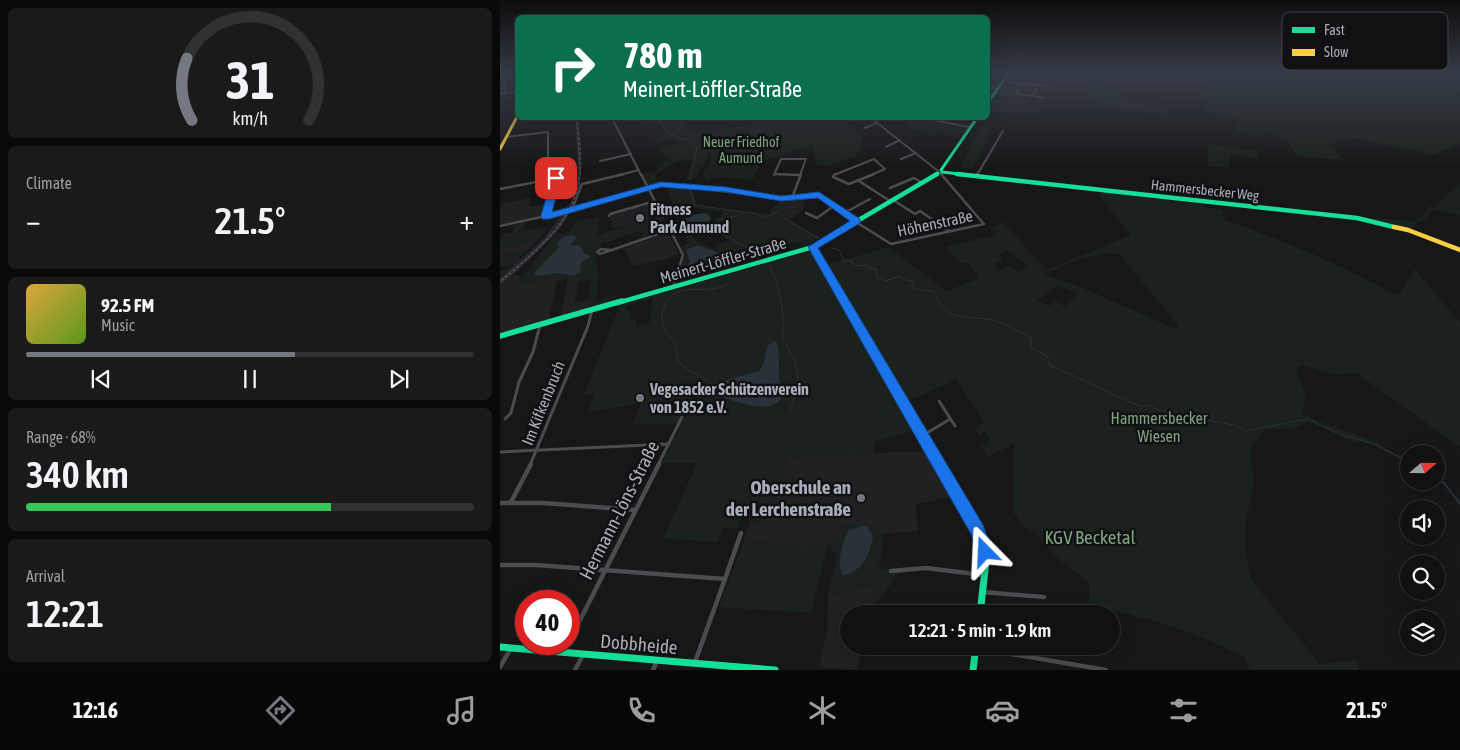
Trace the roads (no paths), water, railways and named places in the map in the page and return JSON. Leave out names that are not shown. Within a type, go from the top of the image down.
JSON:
[{"type":"street","points":[[501,147],[515,120]]},
{"type":"street","points":[[613,120],[664,217]]},
{"type":"street","points":[[874,120],[940,172],[975,120]]},
{"type":"street","points":[[932,120],[970,127]]},
{"type":"street","points":[[864,128],[878,122]]},
{"type":"street","points":[[976,176],[1003,131]]},
{"type":"street","points":[[506,137],[548,132],[549,159],[552,172],[556,178],[546,216]]},
{"type":"street","points":[[886,147],[900,140]]},
{"type":"street","points":[[901,159],[916,153]]},
{"type":"street","points":[[600,161],[631,154]]},
{"type":"street","points":[[792,198],[806,158],[780,159],[774,175],[800,175]]},
{"type":"street","points":[[858,181],[884,170],[885,168],[874,159],[832,175],[847,184],[858,181],[915,214],[920,211],[949,231]]},
{"type":"street","points":[[572,210],[582,184],[639,170]]},
{"type":"street","name":"Hammersbecker Weg","points":[[940,172],[1357,218],[1408,230],[1460,250]]},
{"type":"street","name":"Meinert-Löffler-Straße","points":[[500,336],[813,247],[940,172]]},
{"type":"street","name":"Höhenstraße","points":[[856,221],[891,244],[984,224],[940,172]]},
{"type":"street","points":[[500,189],[556,178]]},
{"type":"street","points":[[887,186],[892,189],[903,181],[914,178],[921,182]]},
{"type":"street","points":[[500,226],[572,210],[661,184],[700,187],[781,198],[819,195],[846,212],[856,221]]},
{"type":"street","points":[[846,212],[870,199]]},
{"type":"street","points":[[609,216],[610,214],[655,201]]},
{"type":"street","points":[[806,214],[817,218],[835,206]]},
{"type":"street","points":[[610,250],[670,230],[683,256],[674,287]]},
{"type":"street","points":[[813,247],[982,540],[986,557],[981,605]]},
{"type":"street","name":"Im Kifkenbruch","points":[[511,502],[538,449],[588,326],[592,310]]},
{"type":"street","points":[[505,419],[511,413],[519,382],[533,352],[540,325]]},
{"type":"street","points":[[939,402],[955,426]]},
{"type":"street","name":"Hermann-Löns-Straße","points":[[580,619],[682,417]]},
{"type":"street","points":[[922,436],[950,419]]},
{"type":"street","points":[[500,452],[669,444]]},
{"type":"street","points":[[500,503],[511,502],[635,510]]},
{"type":"street","points":[[695,663],[741,533]]},
{"type":"street","points":[[500,564],[725,579]]},
{"type":"street","points":[[891,571],[911,568],[984,575]]},
{"type":"street","points":[[982,592],[1044,597]]},
{"type":"street","name":"Dobbheide","points":[[500,647],[515,648]]},
{"type":"street","points":[[500,667],[511,648]]},
{"type":"street","name":"Dobbheide","points":[[580,654],[775,670]]},
{"type":"street","points":[[575,670],[583,654]]},
{"type":"street","points":[[973,670],[975,655]]},
{"type":"street","points":[[1021,655],[1106,670]]},
{"type":"street","points":[[653,670],[657,661]]},
{"type":"waterway","points":[[658,120],[668,133],[692,142],[697,148],[690,180]]},
{"type":"waterway","points":[[690,189],[695,205],[758,214],[763,218],[778,212],[790,222],[819,238]]},
{"type":"waterway","points":[[1106,193],[1180,200]]},
{"type":"waterway","points":[[737,216],[717,221],[714,229],[753,251]]},
{"type":"waterway","points":[[500,280],[546,237],[561,217]]},
{"type":"waterway","points":[[1348,219],[1364,221]]},
{"type":"waterway","points":[[831,248],[839,250],[844,262],[851,260],[851,263],[859,266],[866,265],[867,268],[876,269],[878,279],[882,278],[885,281],[900,276],[903,279],[914,282],[912,287],[914,289],[933,291],[939,303],[953,314],[961,317],[989,319],[1020,331],[1031,338],[1031,348],[1047,356],[1050,365],[1141,407],[1148,405],[1158,410],[1238,426],[1244,431],[1308,419],[1339,434],[1372,443],[1400,457]]},
{"type":"waterway","points":[[770,265],[779,290],[784,323],[782,339],[795,360],[798,381],[791,410]]},
{"type":"waterway","points":[[711,385],[703,377],[687,369],[678,361],[676,347],[665,330],[662,315],[667,301],[677,292],[690,289],[722,287],[730,283]]},
{"type":"waterway","points":[[1445,484],[1460,504]]},
{"type":"railway","points":[[500,282],[549,237],[569,211],[575,196],[580,172],[577,120]]},
{"type":"place","name":"Fitness Park Aumund","points":[[640,218]]},
{"type":"place","name":"Vegesacker Schützenverein von 1852 e.V.","points":[[640,398]]},
{"type":"place","name":"Oberschule an der Lerchenstraße","points":[[861,498]]},
{"type":"park label","name":"Neuer Friedhof Aumund","points":[[741,150]]},
{"type":"park label","name":"Hammersbecker Wiesen","points":[[1159,427]]},
{"type":"park label","name":"KGV Becketal","points":[[1090,537]]}]
